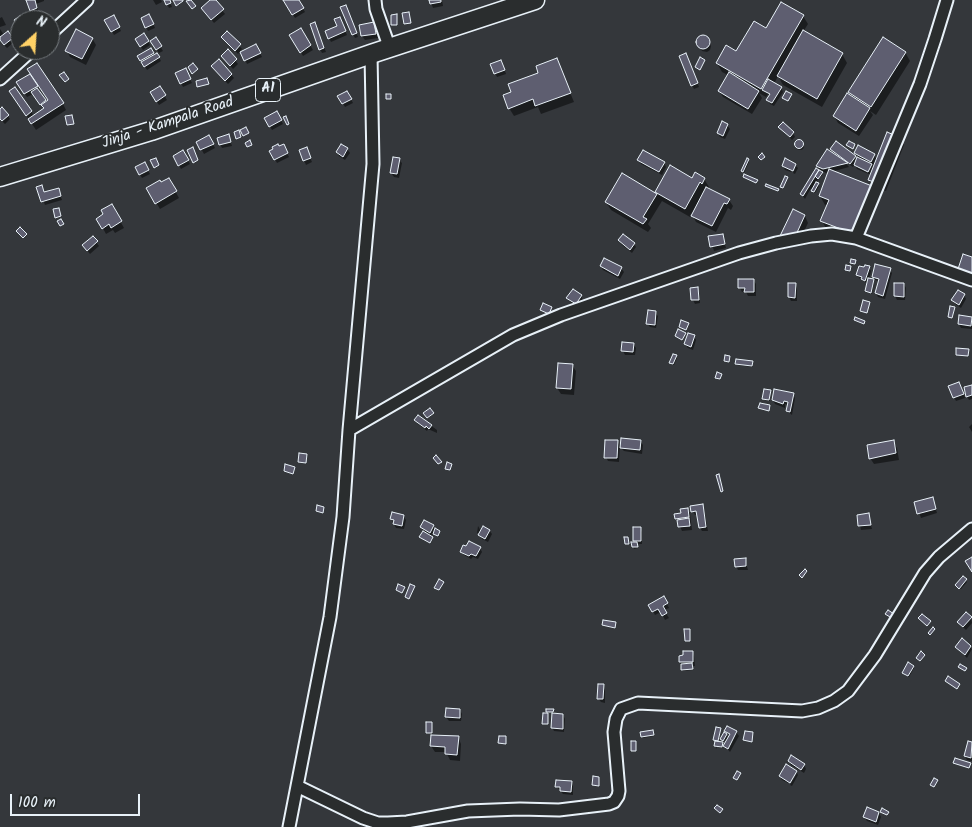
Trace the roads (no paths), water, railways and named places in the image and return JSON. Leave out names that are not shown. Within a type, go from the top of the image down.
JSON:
[{"type":"highway","name":"Jinja - Kampala Road","points":[[0,177],[151,131],[371,54],[535,0]]},
{"type":"street","points":[[60,25],[87,0]]},
{"type":"street","points":[[375,0],[376,9],[390,49]]},
{"type":"street","points":[[856,238],[920,84],[947,0]]},
{"type":"street","points":[[289,827],[330,618],[343,517],[373,164],[371,54]]},
{"type":"street","points":[[0,79],[21,60]]},
{"type":"street","points":[[349,430],[513,335],[562,314],[776,243],[832,234],[856,238],[972,280]]},
{"type":"street","points":[[297,786],[363,818],[383,823],[407,822],[468,811],[559,810],[609,804],[614,802],[619,791],[614,732],[616,718],[621,709],[638,703],[802,711],[818,708],[834,701],[848,691],[875,655],[924,574],[939,557],[972,529]]}]
